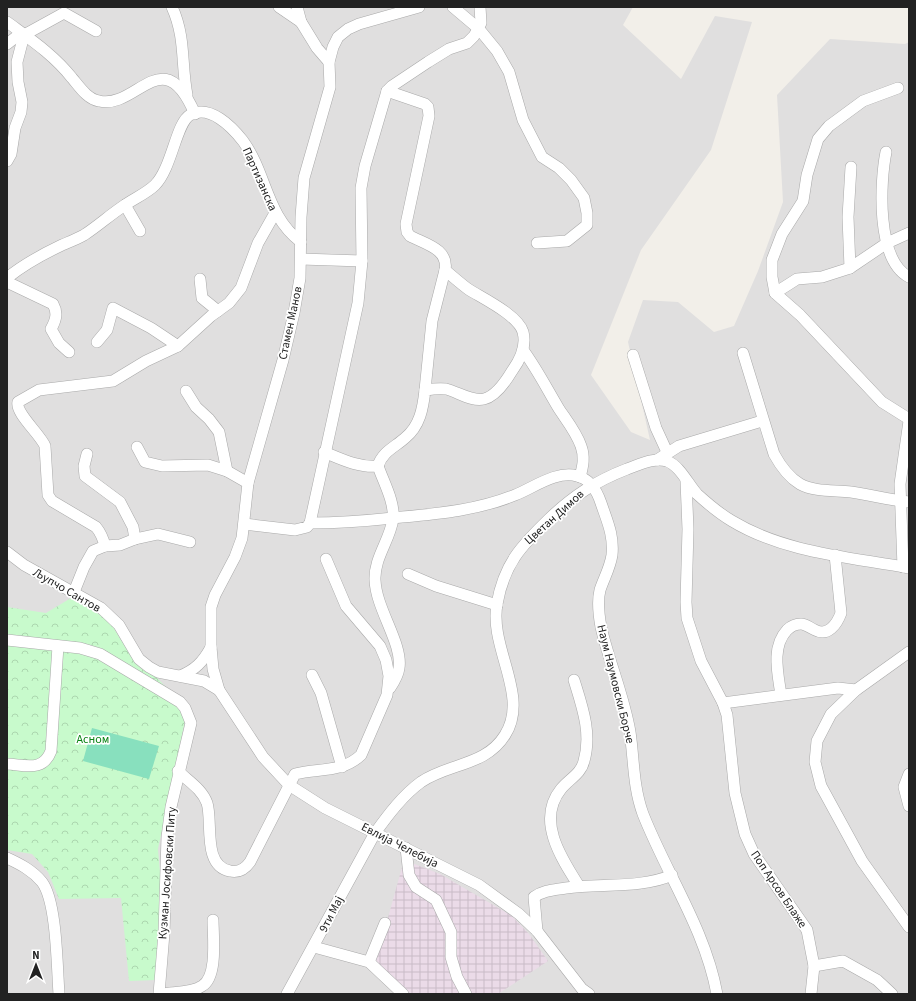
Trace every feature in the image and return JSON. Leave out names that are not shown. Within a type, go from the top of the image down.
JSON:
[{"type":"street","points":[[172,7],[178,20],[182,36],[187,96]]},
{"type":"street","points":[[279,7],[301,22]]},
{"type":"street","points":[[297,7],[301,22],[317,48],[329,62]]},
{"type":"street","name":"Стамен Манов","points":[[220,690],[213,669],[211,648],[211,608],[215,595],[235,557],[242,538],[248,483],[289,337],[298,293],[301,259],[301,217],[304,178],[330,87],[329,62],[332,47],[338,37],[348,30],[419,7]]},
{"type":"street","points":[[453,7],[479,29],[497,51],[509,72],[523,120],[542,156],[559,168],[571,180],[584,198],[587,213],[587,225],[567,241],[537,243]]},
{"type":"street","points":[[244,524],[295,530],[306,527],[310,523],[324,452],[358,303],[362,261],[361,188],[365,166],[387,91],[449,49],[467,42],[479,29],[481,23],[480,7]]},
{"type":"street","points":[[7,44],[66,10],[96,31]]},
{"type":"street","points":[[7,22],[49,54],[83,92],[97,101],[108,103],[144,85],[162,79],[175,83],[187,96],[195,114],[185,120],[180,130],[172,155],[161,178],[150,189],[82,236],[60,246],[8,276],[53,304],[56,310],[56,320],[51,329],[53,335],[69,352]]},
{"type":"street","points":[[7,161],[11,154],[15,128],[21,112],[22,102],[18,82],[17,62],[23,34]]},
{"type":"street","points":[[657,460],[672,464],[696,493],[720,513],[756,534],[790,545],[906,568],[905,502],[900,484],[909,420],[882,402],[800,315],[774,293],[772,277],[772,260],[782,234],[803,201],[808,175],[818,139],[829,126],[863,102],[898,88]]},
{"type":"street","points":[[178,771],[202,794],[207,804],[210,845],[214,857],[226,870],[233,872],[242,870],[250,862],[295,774],[342,768],[353,762],[361,755],[387,694],[396,677],[399,660],[380,605],[375,580],[377,563],[393,518],[391,504],[378,466],[380,458],[407,437],[420,417],[425,390],[433,314],[446,261],[443,253],[410,236],[407,232],[406,224],[429,116],[428,107],[420,102],[387,91]]},
{"type":"street","name":"Партизанска","points":[[195,114],[207,113],[217,117],[229,125],[244,142],[257,168],[275,213],[289,232],[301,242]]},
{"type":"street","points":[[886,152],[882,200],[887,243],[898,267],[903,274],[909,277]]},
{"type":"street","points":[[850,268],[848,217],[851,167]]},
{"type":"street","points":[[125,205],[140,231]]},
{"type":"street","points":[[105,546],[101,533],[96,527],[52,500],[48,495],[45,446],[42,439],[18,408],[17,403],[20,399],[39,390],[114,381],[146,361],[178,346],[229,303],[241,288],[258,243],[275,213]]},
{"type":"street","points":[[774,293],[797,279],[822,278],[850,268],[887,243],[909,233]]},
{"type":"street","points":[[301,259],[362,261]]},
{"type":"street","points":[[425,390],[445,389],[480,400],[487,398],[506,382],[520,360],[524,350],[523,331],[520,325],[493,302],[468,289],[444,270]]},
{"type":"street","points":[[200,279],[202,298],[218,311]]},
{"type":"street","points":[[97,342],[107,330],[113,308],[151,328],[178,346]]},
{"type":"street","points":[[524,350],[574,431],[581,447],[584,464],[580,477]]},
{"type":"street","points":[[743,353],[762,421],[774,454],[780,464],[800,484],[826,490],[852,492],[905,502]]},
{"type":"street","points":[[633,355],[656,428],[667,452]]},
{"type":"street","points":[[186,391],[196,407],[209,419],[219,432],[227,471]]},
{"type":"street","points":[[657,460],[667,452],[679,446],[762,421]]},
{"type":"street","points":[[138,447],[145,462],[162,466],[208,465],[227,471],[248,483]]},
{"type":"street","points":[[324,452],[355,464],[369,467],[378,466]]},
{"type":"street","points":[[87,454],[84,466],[85,476],[120,502],[133,527],[135,539]]},
{"type":"street","name":"Цветан Димов","points":[[375,833],[392,810],[421,782],[445,770],[468,764],[483,756],[505,735],[514,714],[514,702],[497,639],[497,605],[507,571],[520,547],[567,502],[591,484],[641,464],[657,460]]},
{"type":"street","points":[[310,523],[393,518],[477,507],[498,502],[558,477],[568,475],[580,477],[591,484]]},
{"type":"street","name":"Поп Арсов Блаже","points":[[686,481],[688,529],[687,618],[701,661],[723,702],[727,715],[735,793],[746,834],[754,854],[807,930],[814,966],[811,994]]},
{"type":"street","name":"Наум Наумовски Борче","points":[[591,484],[598,494],[608,520],[612,544],[609,570],[600,592],[599,616],[601,629],[630,731],[638,796],[643,813],[707,951],[717,994]]},
{"type":"street","points":[[74,592],[84,567],[93,551],[105,546],[120,545],[135,539],[158,534],[190,542]]},
{"type":"street","name":"Љупчо Сантов","points":[[7,552],[24,565],[101,608],[119,625],[139,659],[158,672],[204,681],[220,690]]},
{"type":"street","points":[[780,695],[777,669],[777,647],[786,632],[793,625],[802,624],[816,632],[826,632],[834,627],[839,619],[841,613],[835,555]]},
{"type":"street","points":[[326,559],[346,606],[380,646],[386,660],[389,676],[387,694]]},
{"type":"street","points":[[408,574],[436,586],[497,605]]},
{"type":"street","name":"Кузман Јосифовски Питу","points":[[7,640],[80,648],[100,654],[180,702],[185,708],[191,723],[170,807],[167,837],[161,994]]},
{"type":"street","points":[[7,764],[42,765],[48,758],[51,751],[58,646]]},
{"type":"street","points":[[179,676],[194,670],[207,656],[211,648]]},
{"type":"street","points":[[909,652],[856,690],[831,714],[821,731],[817,741],[816,750],[817,772],[827,800],[862,861],[909,927]]},
{"type":"street","points":[[120,665],[139,659]]},
{"type":"street","points":[[312,675],[321,693],[342,768]]},
{"type":"street","points":[[574,680],[585,715],[587,746],[584,761],[580,770],[557,795],[551,809],[550,827],[558,850],[579,886]]},
{"type":"street","points":[[723,702],[838,688],[856,690]]},
{"type":"street","name":"Евлија Челебија","points":[[220,690],[263,757],[289,785],[320,805],[479,885],[519,914],[537,931],[583,992]]},
{"type":"street","points":[[909,774],[904,787],[909,806]]},
{"type":"street","name":"9ти Мај","points":[[287,994],[375,833]]},
{"type":"street","points":[[406,848],[409,875],[416,888],[436,900],[451,932],[451,957],[457,977],[466,994]]},
{"type":"street","points":[[7,858],[26,867],[34,874],[43,884],[48,896],[53,917],[59,994]]},
{"type":"street","points":[[537,931],[534,897],[542,892],[579,886],[653,882],[672,875]]},
{"type":"street","points":[[161,994],[202,986],[209,980],[213,966],[213,920]]},
{"type":"street","points":[[369,962],[385,923]]},
{"type":"street","points":[[314,947],[369,962],[403,994]]},
{"type":"street","points":[[814,966],[843,961],[877,980],[892,994]]},
{"type":"shaded area","points":[[7,7],[633,7],[623,25],[681,79],[715,16],[752,22],[711,150],[641,250],[591,375],[631,432],[650,440],[628,342],[643,300],[678,302],[714,332],[734,326],[758,271],[783,202],[777,95],[830,39],[905,44],[909,42],[909,994],[7,994]]},
{"type":"shaded area","points":[[404,860],[440,874],[512,916],[529,934],[548,961],[498,994],[411,994],[376,961]]},
{"type":"green space","name":"Асном","points":[[71,598],[109,620],[121,640],[180,702],[186,716],[158,849],[162,896],[156,980],[129,981],[121,898],[59,899],[48,872],[32,854],[7,850],[7,607],[46,613]]},
{"type":"green space","points":[[92,728],[159,746],[149,779],[83,761]]}]
